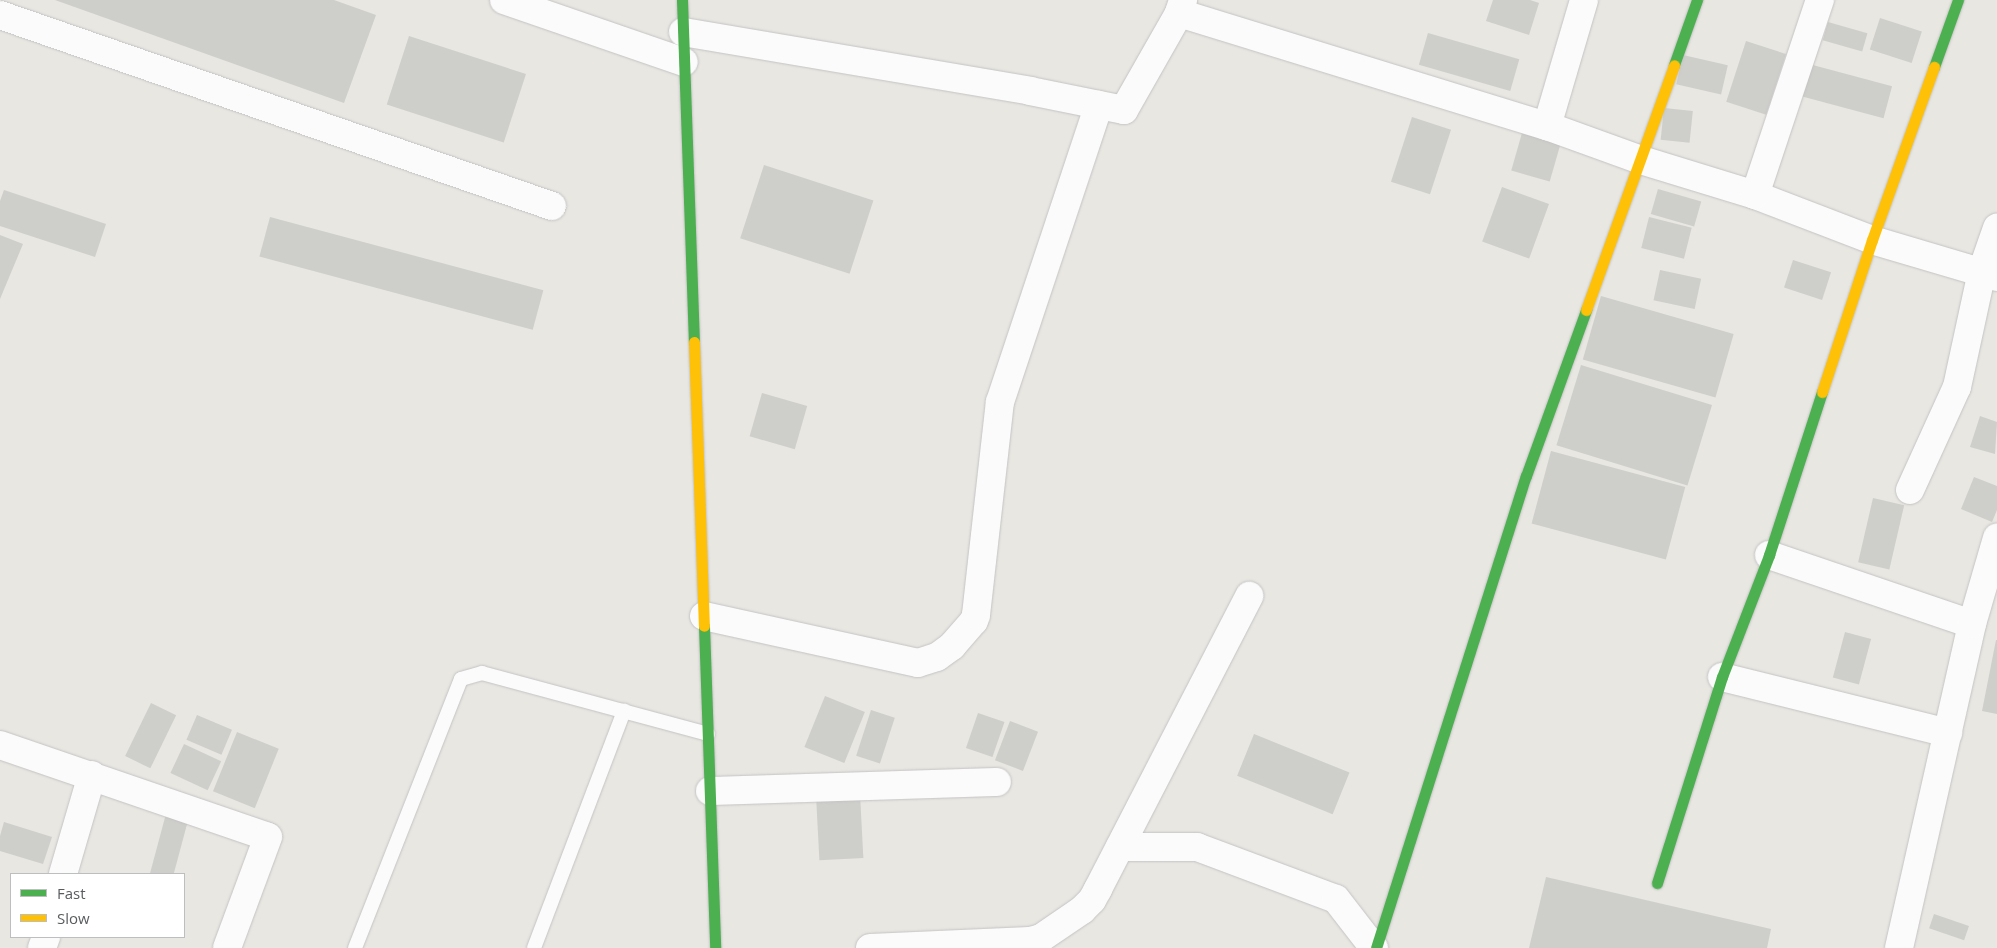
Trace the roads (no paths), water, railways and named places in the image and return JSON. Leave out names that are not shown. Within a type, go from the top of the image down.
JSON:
[{"type":"street","points":[[504,0],[684,62]]},
{"type":"street","points":[[682,0],[715,948]]},
{"type":"street","points":[[1547,126],[1584,0]]},
{"type":"street","points":[[1375,948],[1526,476],[1697,0]]},
{"type":"street","points":[[1755,195],[1820,0]]},
{"type":"street","points":[[1657,883],[1722,677],[1769,555],[1872,240],[1958,0]]},
{"type":"street","points":[[683,32],[1124,110],[1181,7],[1547,126],[1640,160],[1755,195],[1872,240],[1989,274]]},
{"type":"street","points":[[0,15],[552,206]]},
{"type":"street","points":[[704,616],[918,663],[937,657],[952,646],[974,621],[1000,402],[1098,105]]},
{"type":"street","points":[[1910,490],[1956,387],[1989,274],[1997,228]]},
{"type":"street","points":[[1899,948],[1972,624],[1997,538]]},
{"type":"street","points":[[1769,555],[1972,624]]},
{"type":"street","points":[[870,948],[1018,945],[1041,938],[1092,900],[1249,596]]},
{"type":"street","points":[[1722,677],[1948,733]]},
{"type":"street","points":[[0,745],[268,837],[227,948]]},
{"type":"street","points":[[63,873],[92,775]]},
{"type":"street","points":[[710,791],[997,782]]},
{"type":"street","points":[[1120,847],[1197,847],[1336,899],[1375,948]]},
{"type":"lane","points":[[354,948],[461,679],[482,673],[708,734]]},
{"type":"lane","points":[[534,948],[624,711]]}]
